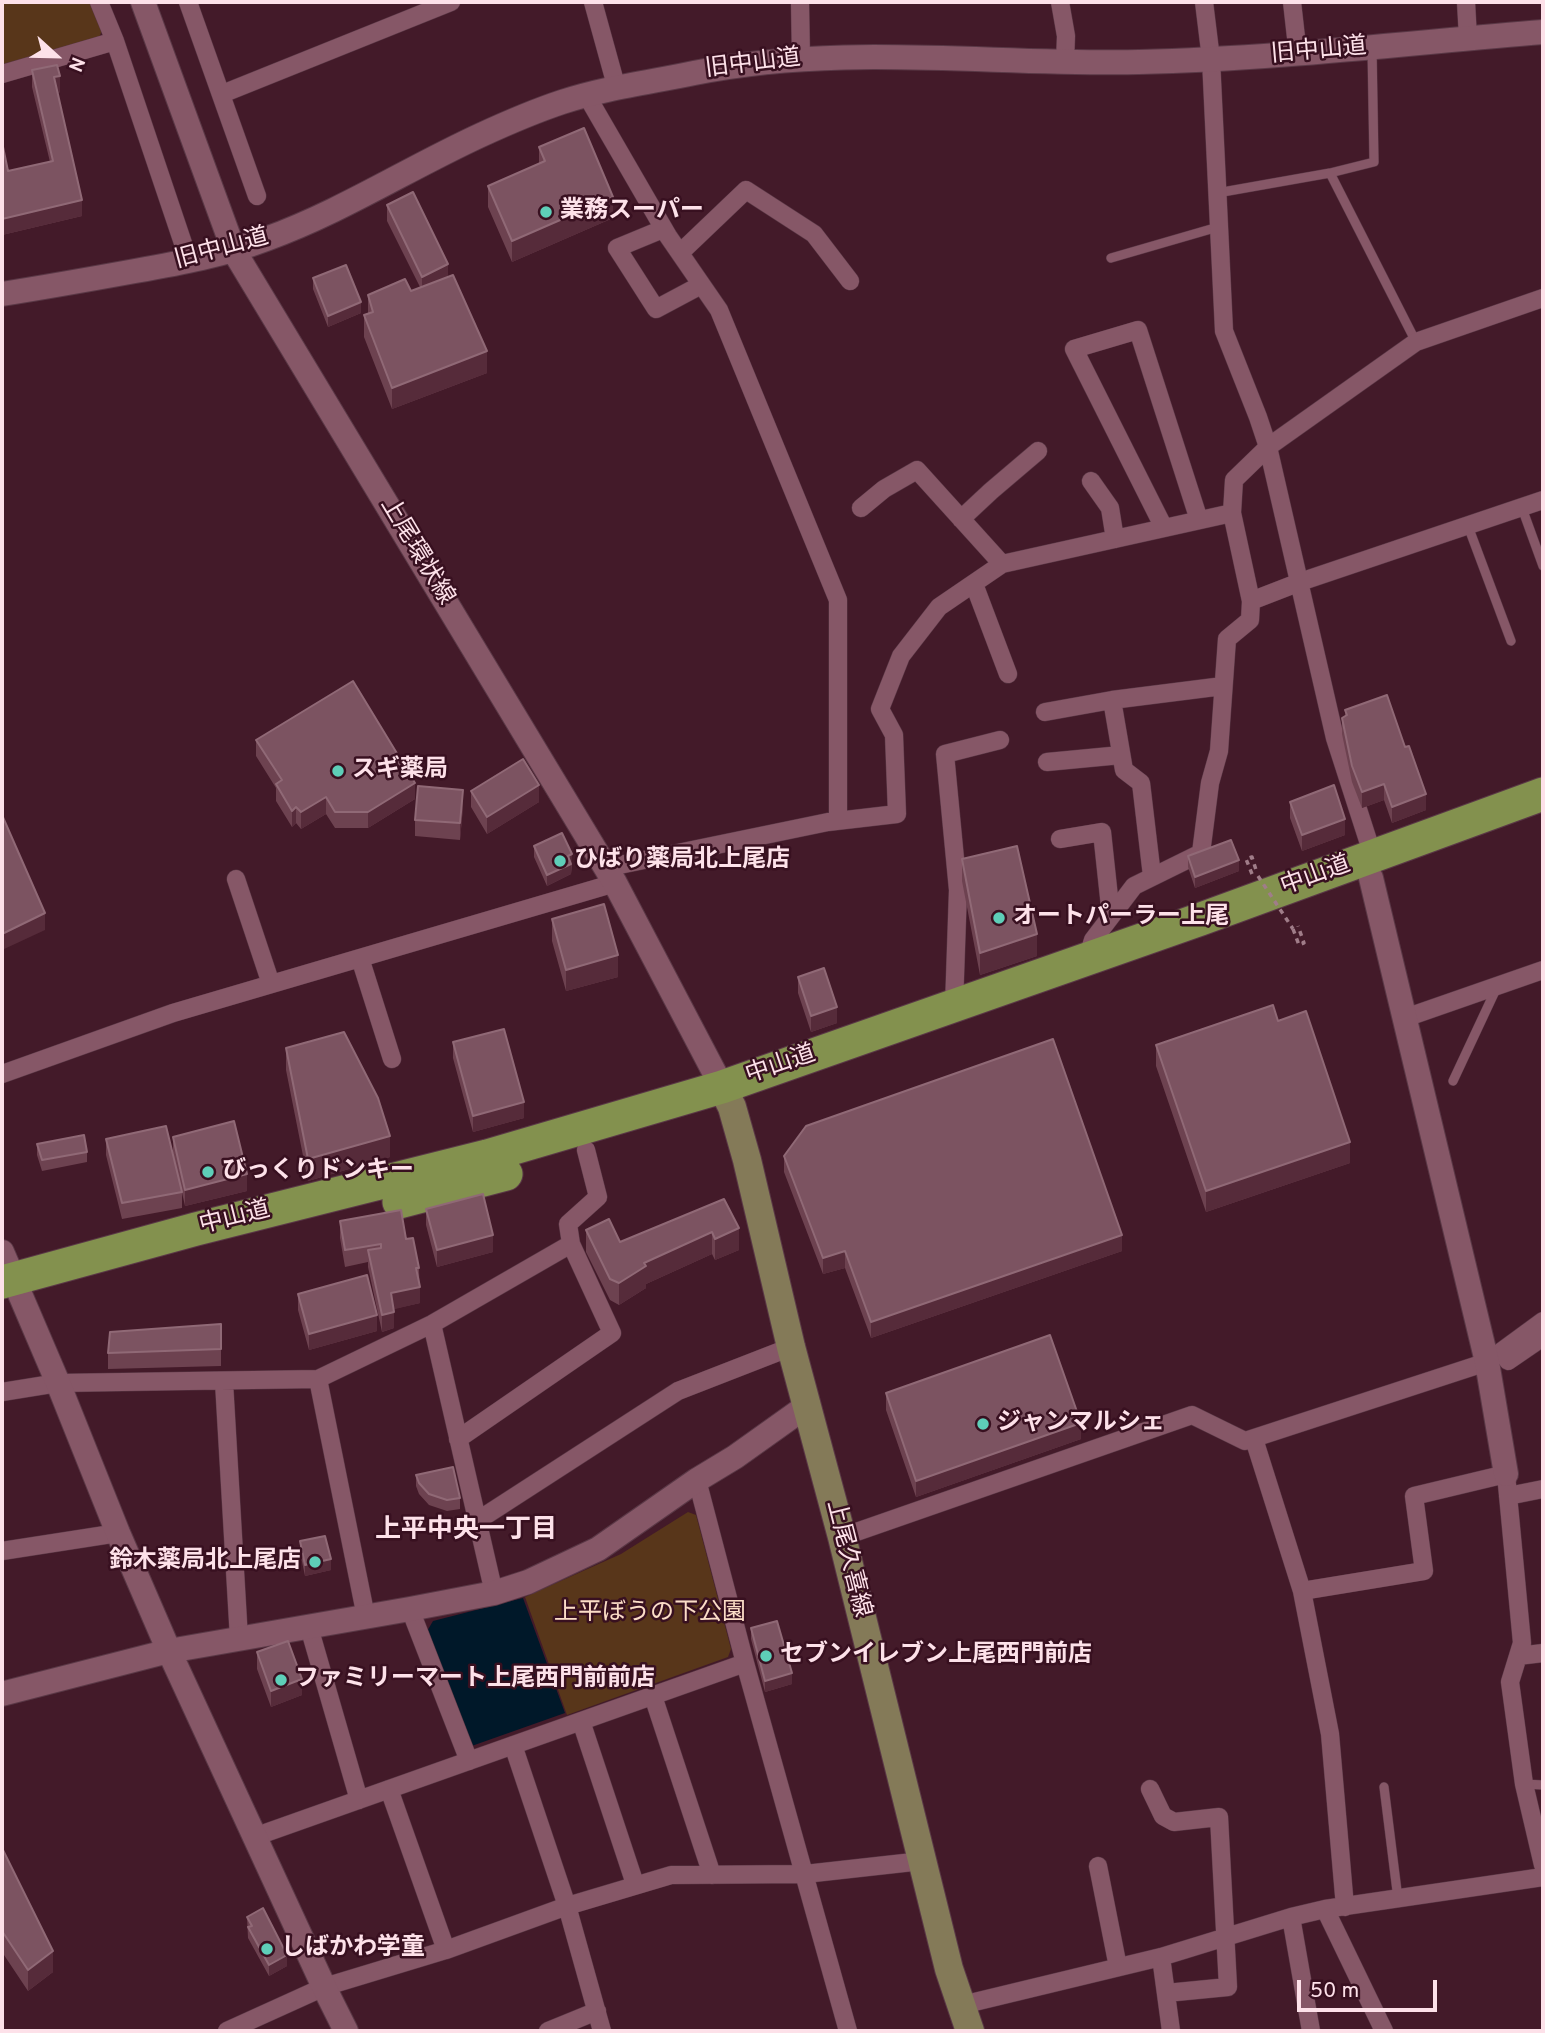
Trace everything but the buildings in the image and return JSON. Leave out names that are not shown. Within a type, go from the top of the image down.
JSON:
[{"type":"highway","name":"中山道","points":[[8,1283],[225,1244],[458,1187],[586,1150],[727,1097],[1372,867],[1543,794]]},
{"type":"highway","name":"中山道","points":[[8,1283],[196,1229],[727,1097],[954,1006],[1087,959],[1372,867],[1543,816]]},
{"type":"main road","name":"上尾環状線","points":[[143,2],[234,251],[610,876],[727,1097]]},
{"type":"main road","name":"旧中山道","points":[[2,294],[234,251],[314,219],[482,134],[563,102],[750,63],[866,56],[1137,62],[1297,55],[1543,32]]},
{"type":"main road","points":[[1372,867],[1488,1368],[1507,1485]]},
{"type":"main road","name":"上尾久喜線","points":[[727,1097],[747,1160],[949,1969],[966,2018]]},
{"type":"main road","points":[[8,1283],[58,1383],[169,1651],[346,2031]]},
{"type":"main road","points":[[2,1694],[169,1651],[494,1593],[528,1582],[598,1549],[735,1457],[801,1380]]},
{"type":"street","points":[[99,2],[115,41],[189,261]]},
{"type":"street","points":[[188,2],[257,196]]},
{"type":"street","points":[[222,94],[448,2]]},
{"type":"street","points":[[593,2],[617,89]]},
{"type":"street","points":[[800,2],[801,58]]},
{"type":"street","points":[[1060,2],[1066,36],[1065,62]]},
{"type":"street","points":[[1204,2],[1211,59],[1224,331],[1268,447],[1335,738],[1372,867]]},
{"type":"street","points":[[1292,2],[1297,55]]},
{"type":"street","points":[[1466,2],[1468,38]]},
{"type":"street","points":[[2,74],[115,41]]},
{"type":"street","points":[[587,96],[663,229],[719,310],[838,600],[838,821]]},
{"type":"street","points":[[680,253],[746,190],[814,234],[850,281]]},
{"type":"street","points":[[663,229],[617,248],[656,309],[701,285]]},
{"type":"street","points":[[1087,959],[1093,940],[1134,886],[1201,853],[1210,783],[1219,751],[1227,639],[1250,620],[1251,601],[1232,513],[1234,480],[1268,447],[1416,342],[1543,298]]},
{"type":"street","points":[[1164,528],[1074,349],[1138,330],[1199,520]]},
{"type":"street","points":[[961,519],[1038,451]]},
{"type":"street","points":[[861,508],[884,489],[917,470],[1002,564]]},
{"type":"street","points":[[1091,481],[1110,508],[1115,539]]},
{"type":"street","points":[[1251,601],[1543,500]]},
{"type":"street","points":[[2,1074],[173,1013],[360,958],[610,876],[838,821],[897,814],[894,735],[880,709],[901,656],[939,607],[1002,564],[1232,513]]},
{"type":"street","points":[[974,584],[1008,674]]},
{"type":"street","points":[[1045,712],[1112,700],[1223,686]]},
{"type":"street","points":[[1112,700],[1124,770],[1141,783],[1152,876]]},
{"type":"street","points":[[954,1006],[958,890],[946,754],[1000,740]]},
{"type":"street","points":[[1047,762],[1121,755]]},
{"type":"street","points":[[1060,839],[1102,832],[1111,916]]},
{"type":"street","points":[[236,878],[271,985]]},
{"type":"street","points":[[360,958],[392,1059]]},
{"type":"street","points":[[1405,1018],[1543,970]]},
{"type":"street","points":[[458,1439],[612,1333],[571,1244],[568,1224],[598,1197],[586,1150]]},
{"type":"street","points":[[2,1392],[58,1383],[318,1379],[432,1324],[571,1244]]},
{"type":"street","points":[[1488,1368],[1543,1321]]},
{"type":"street","points":[[432,1324],[494,1593]]},
{"type":"street","points":[[842,1537],[1192,1415],[1245,1441],[1254,1439],[1488,1368],[1543,1337]]},
{"type":"street","points":[[318,1379],[366,1617]]},
{"type":"street","points":[[477,1521],[678,1391],[801,1380]]},
{"type":"street","points":[[224,1382],[239,1639]]},
{"type":"street","points":[[1254,1439],[1303,1591],[1330,1734],[1345,1907]]},
{"type":"street","points":[[697,1480],[848,2031]]},
{"type":"street","points":[[1303,1591],[1424,1571],[1414,1496],[1507,1485],[1543,1489]]},
{"type":"street","points":[[1507,1485],[1522,1643],[1510,1682],[1524,1784],[1543,1864]]},
{"type":"street","points":[[2,1551],[118,1533]]},
{"type":"street","points":[[410,1609],[469,1761]]},
{"type":"street","points":[[309,1627],[359,1800]]},
{"type":"street","points":[[1518,1656],[1543,1653]]},
{"type":"street","points":[[254,1837],[745,1663]]},
{"type":"street","points":[[653,1696],[712,1875]]},
{"type":"street","points":[[581,1721],[635,1884]]},
{"type":"street","points":[[513,1745],[567,1906],[603,2031]]},
{"type":"street","points":[[389,1789],[446,1950]]},
{"type":"street","points":[[1150,1789],[1163,1816],[1174,1822],[1219,1817],[1228,1987],[1166,1993]]},
{"type":"street","points":[[227,2031],[324,1987],[446,1950],[635,1884],[671,1875],[805,1874],[922,1861]]},
{"type":"street","points":[[1098,1866],[1118,1967]]},
{"type":"street","points":[[966,2018],[1118,1967],[1161,1957],[1291,1917],[1325,1909],[1543,1877]]},
{"type":"street","points":[[1325,1909],[1384,2031]]},
{"type":"street","points":[[1291,1917],[1311,2031]]},
{"type":"street","points":[[1161,1957],[1171,2031]]},
{"type":"street","points":[[548,2031],[597,2011]]},
{"type":"lane","points":[[1217,193],[1330,173],[1374,162],[1372,47]]},
{"type":"lane","points":[[1330,173],[1416,342]]},
{"type":"lane","points":[[1111,258],[1218,227]]},
{"type":"lane","points":[[1522,508],[1543,566]]},
{"type":"lane","points":[[1468,526],[1511,641]]},
{"type":"lane","points":[[1453,1081],[1497,986]]},
{"type":"lane","points":[[1524,1784],[1543,1785]]},
{"type":"lane","points":[[1384,1787],[1398,1899]]},
{"type":"path","points":[[1255,876],[1293,929],[1299,945],[1304,943],[1298,926]]},
{"type":"green space","points":[[2,2],[92,2],[102,30],[99,38],[2,66]]},
{"type":"green space","name":"上平ぼうの下公園","points":[[688,1512],[696,1515],[731,1649],[728,1657],[567,1715],[525,1597],[621,1554]]},
{"type":"water","points":[[523,1598],[565,1713],[466,1748],[426,1633],[433,1621]]},
{"type":"place","name":"業務スーパー","points":[[546,212]]},
{"type":"place","name":"スギ薬局","points":[[338,771]]},
{"type":"place","name":"ひばり薬局北上尾店","points":[[560,861]]},
{"type":"place","name":"オートパーラー上尾","points":[[999,918]]},
{"type":"place","name":"びっくりドンキー","points":[[208,1172]]},
{"type":"place","name":"ジャンマルシェ","points":[[983,1424]]},
{"type":"place","name":"鈴木薬局北上尾店","points":[[315,1562]]},
{"type":"place","name":"セブンイレブン上尾西門前店","points":[[766,1656]]},
{"type":"place","name":"ファミリーマート上尾西門前前店","points":[[281,1680]]},
{"type":"place","name":"しばかわ学童","points":[[267,1949]]},
{"type":"district","name":"上平中央一丁目","points":[[466,1532]]}]
